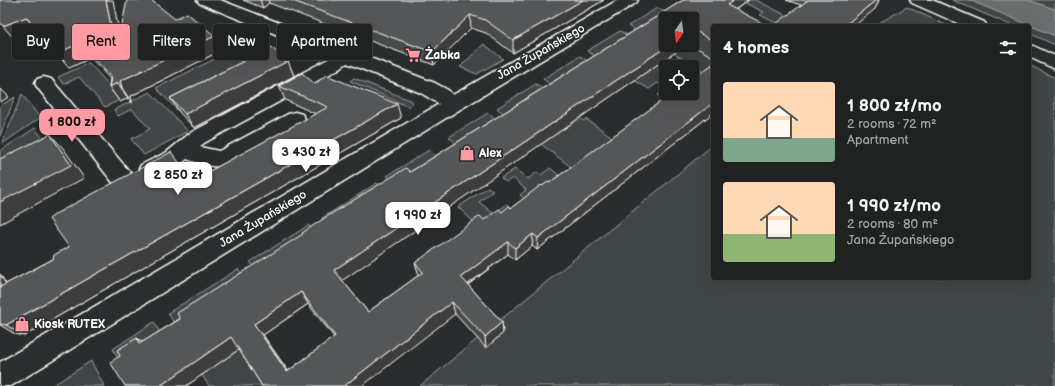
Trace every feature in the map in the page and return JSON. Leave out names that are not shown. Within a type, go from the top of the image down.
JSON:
[{"type":"street","points":[[205,0],[277,29]]},
{"type":"street","name":"Jana Żupańskiego","points":[[0,377],[452,105],[630,0]]},
{"type":"street","points":[[918,0],[973,24]]},
{"type":"street","points":[[1031,51],[1055,63]]},
{"type":"street","points":[[106,194],[174,158],[197,138],[324,70],[339,60]]},
{"type":"street","points":[[355,60],[428,88],[441,95],[452,105]]},
{"type":"street","points":[[44,83],[126,183]]},
{"type":"street","points":[[184,149],[204,158],[222,159],[295,119]]},
{"type":"shaded area","points":[[749,0],[756,0],[801,23],[778,24],[760,15],[764,12],[745,3]]},
{"type":"shaded area","points":[[952,0],[1055,0],[1055,45],[1031,34],[1031,24],[1008,24]]},
{"type":"shaded area","points":[[969,0],[1028,0],[1055,9],[1055,36],[1031,26],[1031,24],[1026,24]]},
{"type":"shaded area","points":[[907,7],[944,24],[877,24]]},
{"type":"shaded area","points":[[657,8],[665,12],[659,12],[659,23],[645,36],[628,26]]},
{"type":"shaded area","points":[[620,31],[637,41],[604,62],[587,51]]},
{"type":"shaded area","points":[[484,44],[503,59],[477,74],[460,67]]},
{"type":"shaded area","points":[[699,49],[711,56],[711,75],[699,68],[699,60],[685,60],[673,53],[699,52]]},
{"type":"shaded area","points":[[580,56],[597,67],[560,91],[543,79]]},
{"type":"shaded area","points":[[213,60],[243,60],[241,61],[255,74],[180,113],[156,88]]},
{"type":"shaded area","points":[[89,63],[122,99],[105,107],[79,77],[64,84],[58,77]]},
{"type":"shaded area","points":[[659,65],[659,84],[649,89],[634,80]]},
{"type":"shaded area","points":[[1031,66],[1055,78],[1055,386],[420,386],[711,147],[711,280],[1031,280]]},
{"type":"shaded area","points":[[354,78],[413,102],[409,107],[350,81]]},
{"type":"shaded area","points":[[536,84],[552,96],[513,121],[497,108]]},
{"type":"shaded area","points":[[150,92],[188,131],[144,155],[131,139],[150,129],[132,109],[118,116],[114,110]]},
{"type":"shaded area","points":[[22,94],[40,118],[2,144]]},
{"type":"shaded area","points":[[15,97],[0,136],[0,106]]},
{"type":"shaded area","points":[[666,100],[677,100],[672,104]]},
{"type":"shaded area","points":[[488,113],[505,126],[461,148],[449,137]]},
{"type":"shaded area","points":[[580,118],[584,121],[586,119],[618,141],[579,173],[541,144]]},
{"type":"shaded area","points":[[35,128],[49,147],[0,172],[0,151]]},
{"type":"shaded area","points":[[429,150],[441,161],[399,187],[387,176]]},
{"type":"shaded area","points":[[550,168],[565,180],[532,205],[520,195],[526,190],[513,178],[506,182],[501,178],[515,169],[528,179],[537,172],[541,175]]},
{"type":"shaded area","points":[[377,183],[386,192],[331,229],[322,218]]},
{"type":"shaded area","points":[[488,187],[493,191],[479,202],[494,214],[507,204],[520,215],[485,233],[458,207]]},
{"type":"shaded area","points":[[309,225],[321,238],[260,275],[250,262]]},
{"type":"shaded area","points":[[238,269],[253,289],[180,333],[168,313]]},
{"type":"shaded area","points":[[154,322],[163,338],[122,365],[113,349]]},
{"type":"shaded area","points":[[241,348],[265,386],[209,386],[202,375]]},
{"type":"shaded area","points":[[91,361],[104,386],[52,386]]},
{"type":"building","points":[[0,0],[106,0],[110,24],[72,24],[72,47],[64,50],[64,24],[32,24],[26,17],[3,26],[0,22]]},
{"type":"building","points":[[127,0],[151,0],[175,19],[187,13],[200,24],[138,24],[138,60],[164,60],[120,81],[122,88],[117,83],[109,87],[111,77],[96,60],[130,60],[130,24],[122,24]]},
{"type":"building","points":[[290,0],[583,0],[513,40],[485,20],[470,15],[432,52],[372,30],[372,24],[356,24]]},
{"type":"building","points":[[683,0],[734,0],[727,5],[764,24],[711,24],[711,40],[699,33],[699,12],[664,12]]},
{"type":"building","points":[[808,0],[876,0],[846,24],[776,24]]},
{"type":"building","points":[[659,15],[659,52],[334,270],[368,312],[423,272],[415,263],[480,216],[484,220],[499,209],[502,212],[509,206],[511,208],[541,185],[542,186],[548,182],[549,183],[662,100],[699,100],[699,74],[711,65],[711,105],[538,238],[533,234],[515,248],[508,242],[461,277],[502,322],[485,337],[452,302],[344,386],[262,386],[231,337],[160,386],[125,386],[110,362],[120,356],[117,350],[137,338],[139,344],[180,319],[177,313],[303,234],[302,233],[406,168],[410,172]],"holes":[[[301,292],[335,336],[287,372],[254,324]]]},
{"type":"building","points":[[205,28],[213,34],[213,37],[205,41]]},
{"type":"building","points":[[271,47],[277,52],[277,60],[288,61],[185,114],[170,98],[246,60],[269,60],[269,48]]},
{"type":"building","points":[[302,73],[315,84],[326,75],[397,104],[6,325],[0,324],[0,287],[53,259],[54,255],[69,247],[49,219],[57,213],[171,152],[193,180],[328,107],[279,86]]},
{"type":"building","points":[[50,134],[71,165],[0,202],[0,159]]},
{"type":"place","name":"Żabka","points":[[413,55]]},
{"type":"place","name":"Alex","points":[[467,153]]},
{"type":"place","name":"Kiosk RUTEX","points":[[22,324]]}]
